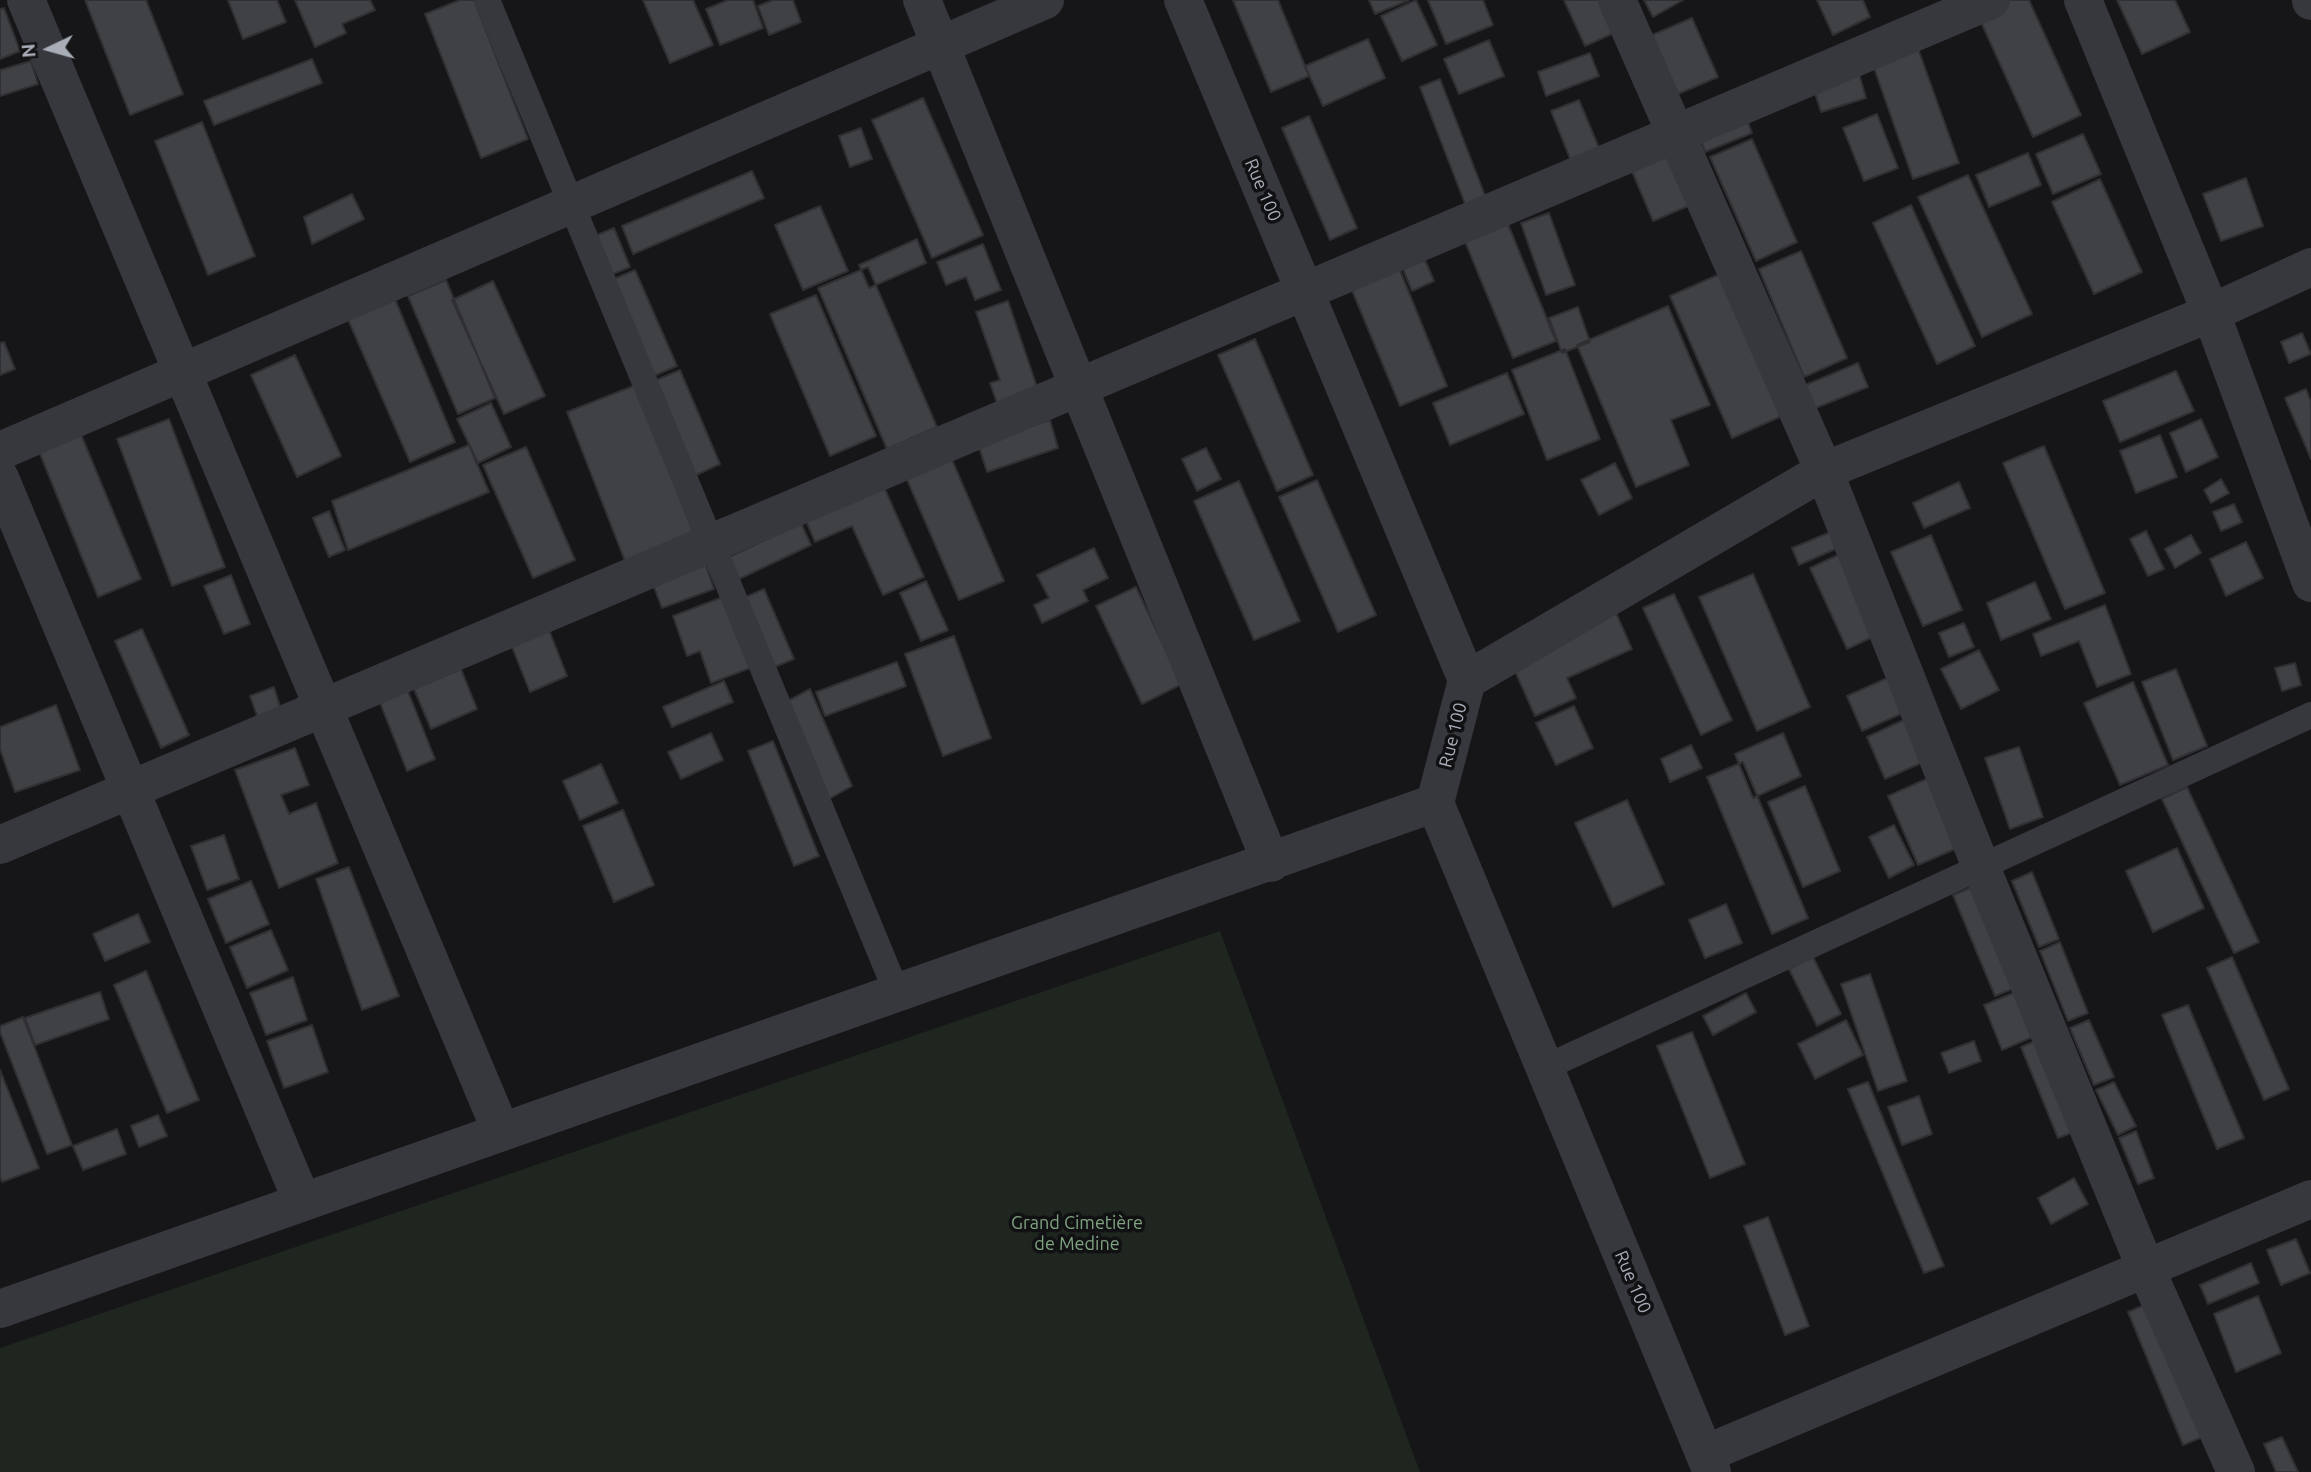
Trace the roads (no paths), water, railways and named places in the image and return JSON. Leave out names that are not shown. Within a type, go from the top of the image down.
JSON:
[{"type":"street","points":[[26,0],[325,707],[501,1132]]},
{"type":"street","points":[[922,0],[1271,863]]},
{"type":"street","points":[[0,451],[1045,0]]},
{"type":"street","name":"Rue 100","points":[[1183,0],[1467,680],[1435,803],[1709,1463]]},
{"type":"street","points":[[1617,0],[1824,471],[2146,1269],[2236,1472]]},
{"type":"street","points":[[0,845],[1991,0]]},
{"type":"street","points":[[2083,0],[2211,313],[2311,583]]},
{"type":"street","points":[[1467,680],[1824,471],[2211,313],[2311,267]]},
{"type":"street","points":[[0,478],[302,1201]]},
{"type":"street","points":[[0,1309],[1435,803]]},
{"type":"street","points":[[1709,1463],[2146,1269],[2311,1199]]},
{"type":"lane","points":[[487,0],[897,993]]},
{"type":"lane","points":[[1545,1068],[2311,715]]},
{"type":"park label","name":"Grand Cimetière de Medine","points":[[1077,1233]]}]
